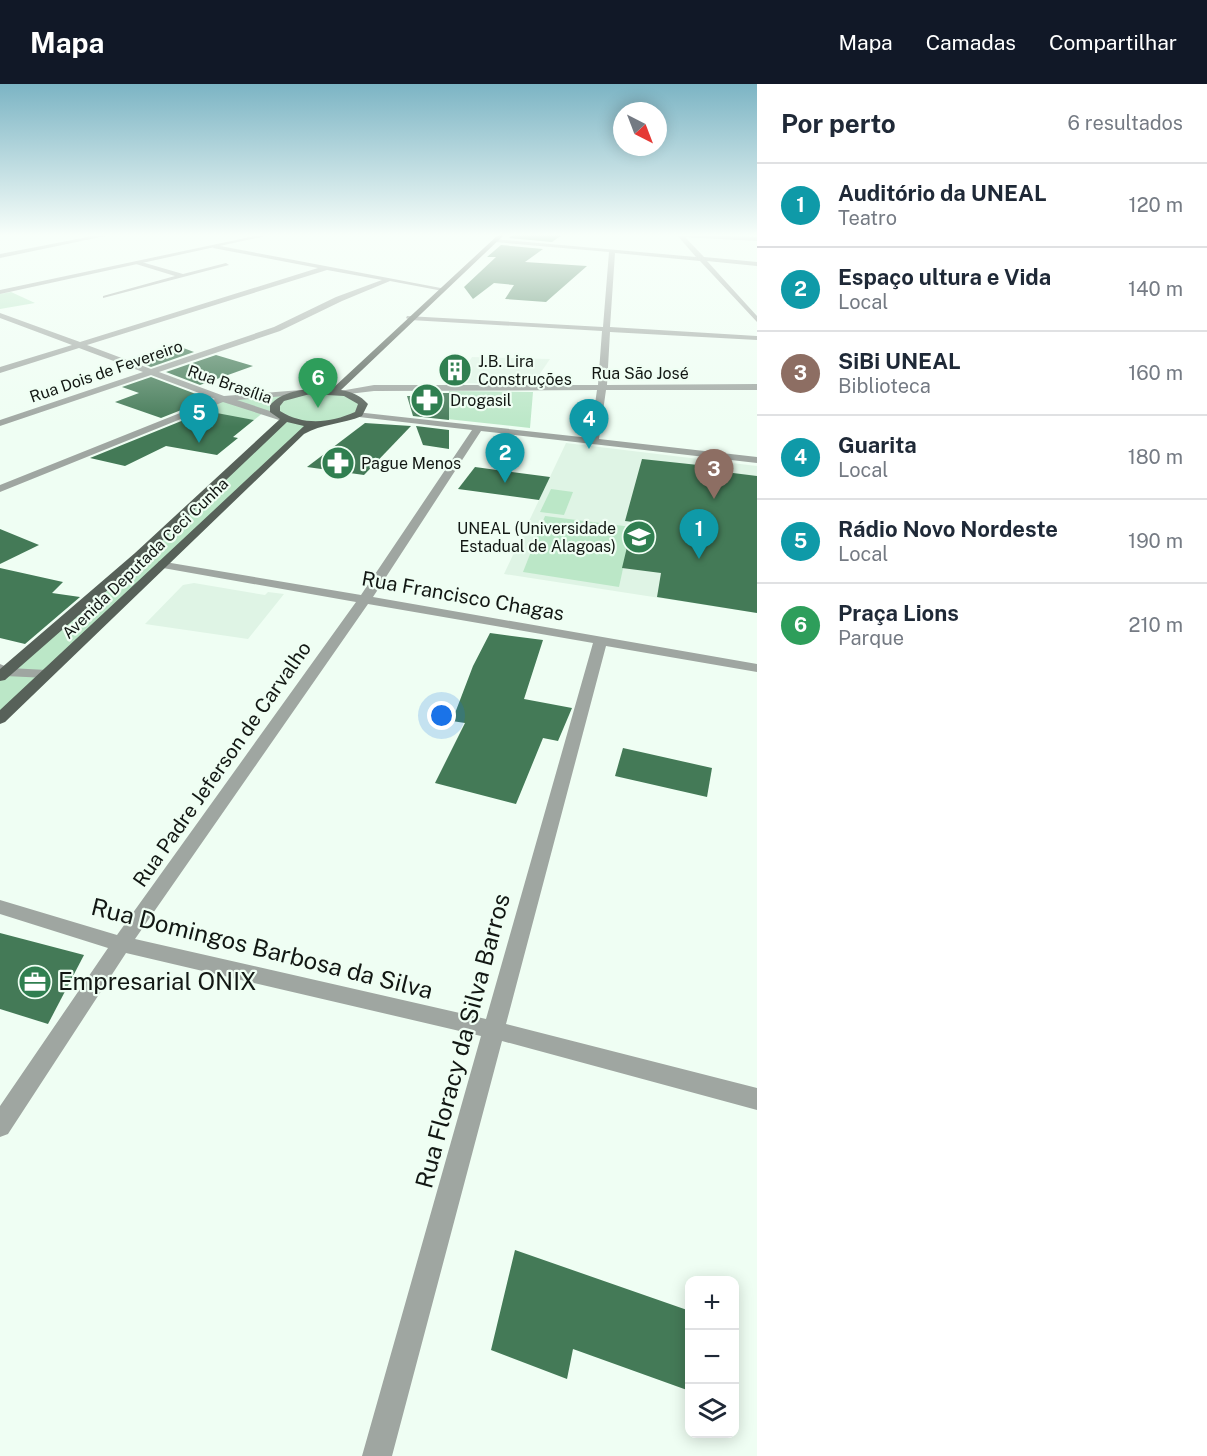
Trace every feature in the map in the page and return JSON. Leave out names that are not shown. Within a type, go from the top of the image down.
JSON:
[{"type":"main road","points":[[339,392],[343,382],[431,299]]},
{"type":"main road","points":[[310,392],[339,392],[360,400],[363,404],[359,414],[340,421],[314,424],[284,418],[275,412],[275,405],[281,399],[310,392]]},
{"type":"main road","name":"Avenida Deputada Ceci Cunha","points":[[2,672],[139,556],[277,429],[284,418]]},
{"type":"main road","name":"Avenida Deputada Ceci Cunha","points":[[0,718],[301,432],[314,424]]},
{"type":"street","points":[[0,370],[227,299]]},
{"type":"street","name":"Rua Dois de Fevereiro","points":[[0,423],[277,329],[339,299]]},
{"type":"street","points":[[594,442],[602,388],[608,299]]},
{"type":"street","points":[[738,299],[757,320]]},
{"type":"street","name":"Rua Brasília","points":[[0,315],[223,399],[284,418]]},
{"type":"street","points":[[410,318],[757,338]]},
{"type":"street","points":[[343,382],[350,388],[374,388]]},
{"type":"street","name":"Rua São José","points":[[339,392],[374,388],[757,387]]},
{"type":"street","points":[[0,489],[223,399],[310,392]]},
{"type":"street","points":[[359,414],[757,460]]},
{"type":"street","name":"Rua Padre Jeferson de Carvalho","points":[[0,1126],[121,944],[365,599],[480,427]]},
{"type":"street","name":"Rua Francisco Chagas","points":[[163,564],[757,668]]},
{"type":"street","name":"Rua Floracy da Silva Barros","points":[[377,1456],[601,640]]},
{"type":"street","points":[[2,672],[47,674]]},
{"type":"street","name":"Rua Domingos Barbosa da Silva","points":[[0,907],[121,944],[494,1030],[757,1099]]},
{"type":"shaded area","points":[[472,357],[550,359],[533,384],[456,383]]},
{"type":"shaded area","name":"UNEAL (Universidade Estadual de Alagoas)","points":[[566,443],[757,466],[757,613],[504,574]]},
{"type":"shaded area","points":[[194,583],[265,595],[268,592],[284,594],[248,639],[145,624],[183,585]]},
{"type":"green space","points":[[0,299],[26,299],[35,303],[0,309]]},
{"type":"green space","points":[[449,391],[533,392],[530,428],[447,419]]},
{"type":"green space","points":[[334,392],[360,400],[359,414],[314,424],[0,718],[0,677],[285,419],[264,412],[254,420],[192,412],[223,399]]},
{"type":"green space","points":[[551,489],[573,492],[564,515],[540,512]]},
{"type":"green space","points":[[545,516],[632,527],[619,587],[523,572]]},
{"type":"building","points":[[505,299],[549,299],[546,302]]},
{"type":"building","points":[[178,346],[194,352],[151,367],[132,360]]},
{"type":"building","points":[[216,355],[253,366],[200,385],[166,372]]},
{"type":"building","points":[[151,377],[209,399],[161,418],[115,402],[139,393],[122,387]]},
{"type":"building","points":[[433,393],[449,393],[449,420],[413,416],[407,396],[431,396]]},
{"type":"building","points":[[206,411],[254,420],[233,437],[238,438],[217,455],[166,446],[125,466],[90,458]]},
{"type":"building","points":[[365,423],[411,426],[364,475],[307,467]]},
{"type":"building","points":[[416,426],[449,430],[449,449],[423,445]]},
{"type":"building","points":[[642,459],[717,467],[717,471],[757,476],[757,613],[657,597],[661,573],[622,568],[633,522],[625,521]]},
{"type":"building","points":[[475,467],[550,477],[539,500],[458,489]]},
{"type":"building","points":[[0,529],[39,545],[0,564]]},
{"type":"building","points":[[0,568],[63,582],[52,593],[80,597],[25,644],[0,638]]},
{"type":"building","points":[[490,633],[543,640],[524,699],[572,708],[558,741],[543,738],[516,804],[435,783],[465,723],[452,721],[473,666]]},
{"type":"building","points":[[623,748],[712,768],[707,797],[615,776]]},
{"type":"building","name":"Empresarial ONIX","points":[[0,933],[84,955],[48,1024],[0,1009]]},
{"type":"building","points":[[515,1250],[685,1309],[685,1389],[573,1349],[567,1379],[491,1350]]},
{"type":"place","name":"J.B. Lira Construções","points":[[455,370]]},
{"type":"place","name":"Drogasil","points":[[427,400]]},
{"type":"place","name":"Praça Lions","points":[[318,408]]},
{"type":"place","name":"Rádio Novo Nordeste","points":[[199,443]]},
{"type":"place","name":"Guarita","points":[[589,449]]},
{"type":"place","name":"Pague Menos","points":[[338,463]]},
{"type":"place","name":"Espaço ultura e Vida","points":[[505,483]]},
{"type":"place","name":"SiBi UNEAL","points":[[714,499]]},
{"type":"place","name":"UNEAL (Universidade Estadual de Alagoas)","points":[[639,537]]},
{"type":"place","name":"Auditório da UNEAL","points":[[699,559]]},
{"type":"place","name":"Empresarial ONIX","points":[[35,982]]}]
